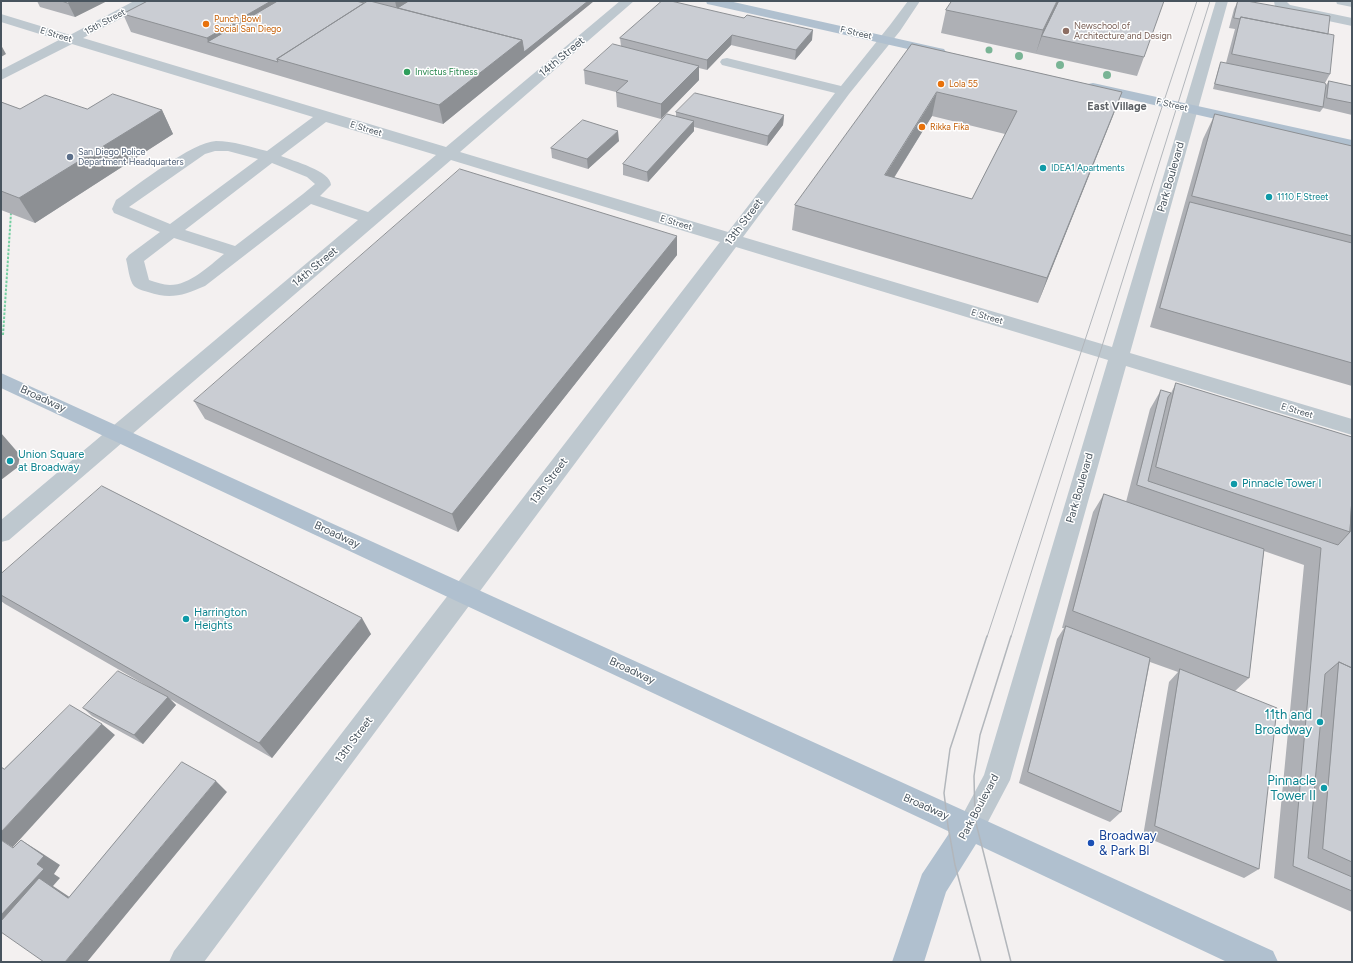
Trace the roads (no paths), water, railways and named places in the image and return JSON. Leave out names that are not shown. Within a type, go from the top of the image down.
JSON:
[{"type":"main road","name":"F Street","points":[[712,1],[956,56]]},
{"type":"main road","name":"F Street","points":[[1079,84],[1352,145]]},
{"type":"main road","name":"Broadway","points":[[1,380],[1262,962]]},
{"type":"main road","name":"Park Boulevard","points":[[908,962],[933,885],[970,827]]},
{"type":"street","name":"15th Street","points":[[1,76],[144,1]]},
{"type":"street","name":"14th Street","points":[[1,533],[628,1]]},
{"type":"street","name":"13th Street","points":[[185,962],[844,91],[895,28],[914,1]]},
{"type":"street","name":"Park Boulevard","points":[[970,827],[996,780],[1222,1]]},
{"type":"street","points":[[1280,1],[1280,4],[1286,8],[1352,22]]},
{"type":"street","points":[[1342,1],[1352,3]]},
{"type":"street","name":"E Street","points":[[1,18],[1352,427]]},
{"type":"street","points":[[727,62],[844,91]]},
{"type":"street","points":[[237,253],[172,230],[120,209],[122,204],[199,150],[214,146],[228,146],[270,157],[313,174],[323,181],[323,185],[309,198],[237,253],[199,282],[180,290],[165,292],[142,283],[135,259],[172,230],[270,157],[324,116]]},
{"type":"street","points":[[309,198],[371,219]]},
{"type":"tram line","points":[[987,637],[1197,1]]},
{"type":"tram line","points":[[1011,637],[1210,1]]},
{"type":"tram line","points":[[981,962],[955,865],[944,793],[950,749],[987,636]]},
{"type":"tram line","points":[[1011,636],[980,735],[974,776],[975,819],[1011,962]]},
{"type":"place","name":"Punch Bowl Social San Diego","points":[[206,24]]},
{"type":"place","name":"Newschool of Architecture and Design","points":[[1066,31]]},
{"type":"place","name":"Invictus Fitness","points":[[407,72]]},
{"type":"place","name":"Lola 55","points":[[941,84]]},
{"type":"place","name":"Rikka Fika","points":[[922,127]]},
{"type":"place","name":"San Diego Police Department Headquarters","points":[[70,157]]},
{"type":"place","name":"IDEA1 Apartments","points":[[1043,168]]},
{"type":"place","name":"1110 F Street","points":[[1269,197]]},
{"type":"place","name":"Union Square at Broadway","points":[[10,461]]},
{"type":"place","name":"Pinnacle Tower I","points":[[1234,484]]},
{"type":"place","name":"Harrington Heights","points":[[186,619]]},
{"type":"place","name":"11th and Broadway","points":[[1320,722]]},
{"type":"place","name":"Pinnacle Tower II","points":[[1324,788]]},
{"type":"place","name":"Broadway & Park Bl","points":[[1091,843]]},
{"type":"district","name":"East Village","points":[[1117,107]]}]
